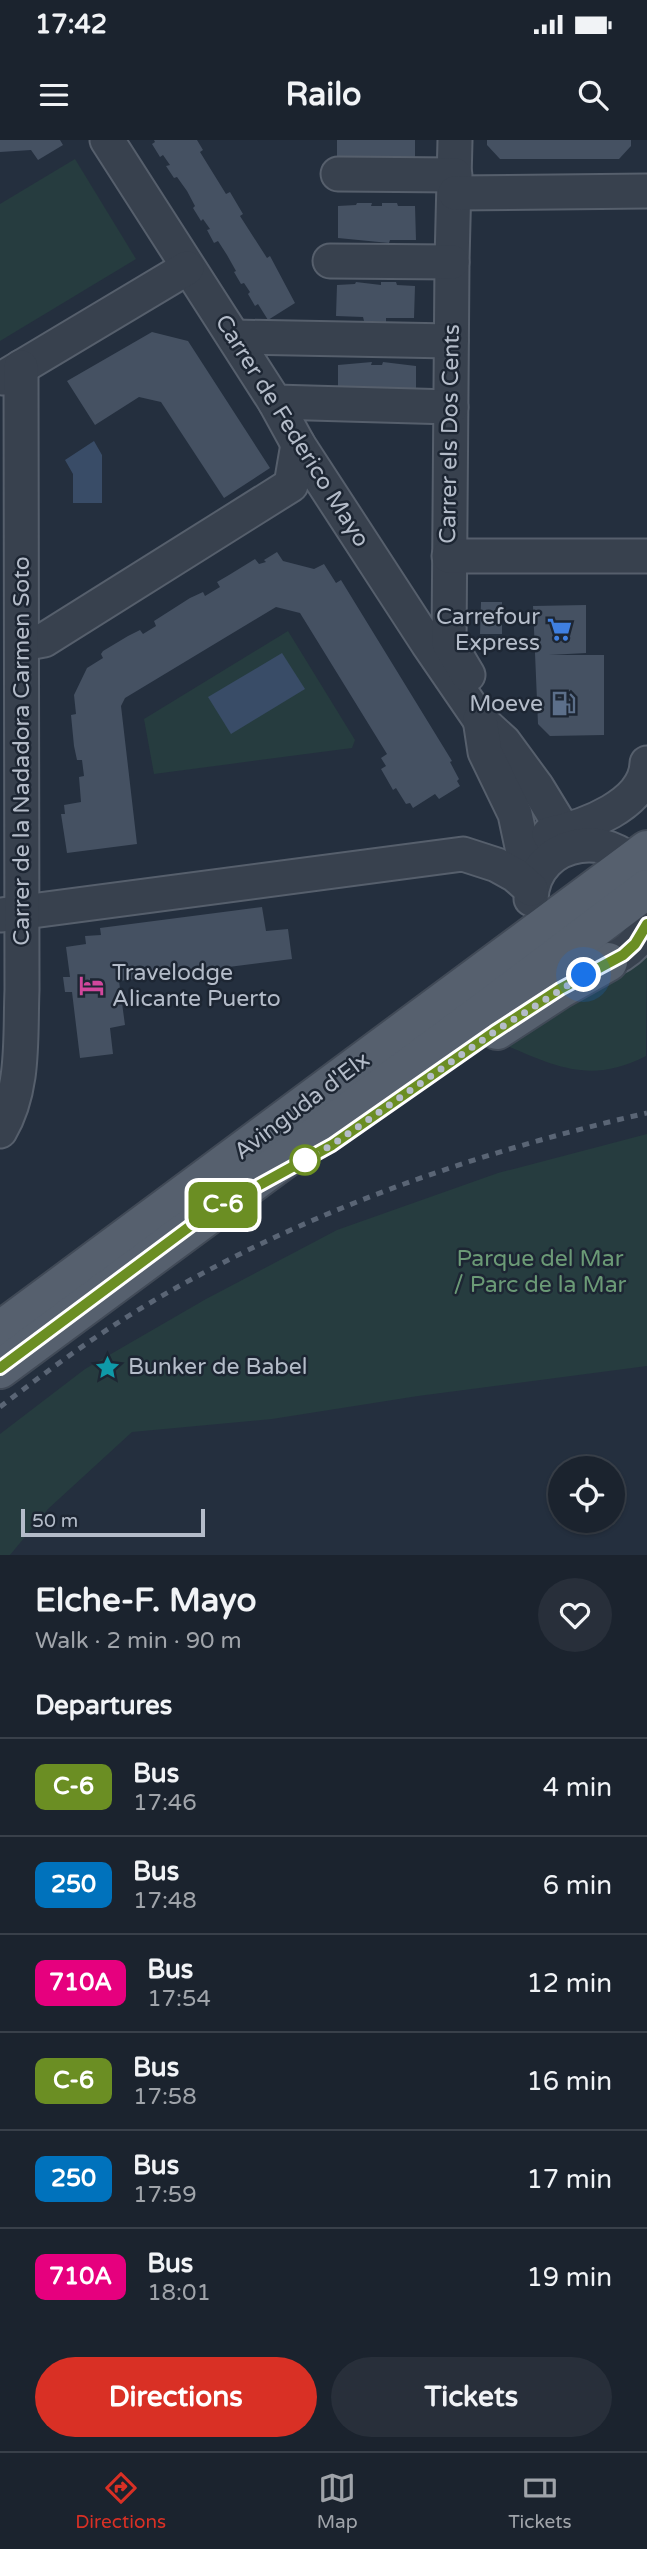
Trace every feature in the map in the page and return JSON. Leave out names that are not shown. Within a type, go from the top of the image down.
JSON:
[{"type":"main road","name":"Avinguda d'Elx","points":[[0,1331],[547,943],[643,871]]},
{"type":"main road","name":"Avinguda d'Elx","points":[[0,1368],[482,1013],[547,943]]},
{"type":"main road","points":[[205,1215],[332,1145],[494,1032],[608,961]]},
{"type":"street","name":"Carrer de Federico Mayo","points":[[107,140],[275,402],[298,444],[428,644],[480,720],[504,742],[575,834]]},
{"type":"street","name":"Carrer els Dos Cents","points":[[456,140],[452,262],[449,643],[475,686],[480,720]]},
{"type":"street","points":[[338,174],[456,184],[647,191]]},
{"type":"street","points":[[330,261],[452,262]]},
{"type":"street","points":[[11,374],[187,268]]},
{"type":"street","points":[[234,337],[451,341]]},
{"type":"street","name":"Carrer de la Nadadora Carmen Soto","points":[[0,1131],[15,1097],[19,1071],[11,914],[22,644],[11,374]]},
{"type":"street","points":[[275,402],[451,407]]},
{"type":"street","points":[[22,644],[44,640],[291,485],[298,444]]},
{"type":"street","points":[[449,556],[647,556]]},
{"type":"street","name":"Carrer de Federico Mayo","points":[[480,720],[485,752],[510,800],[522,839],[531,889]]},
{"type":"street","points":[[647,763],[647,773],[641,787],[629,799],[575,834],[537,875],[531,889],[530,913],[547,943],[582,964],[608,961],[623,955],[635,944],[647,924]]},
{"type":"street","points":[[463,854],[469,848],[575,834]]},
{"type":"street","name":"Avinguda d'Elx","points":[[575,834],[594,844],[614,849],[643,871]]},
{"type":"street","points":[[11,914],[463,854],[497,865],[515,875],[531,889]]},
{"type":"green space","points":[[75,159],[136,259],[0,341],[0,204]]},
{"type":"green space","points":[[288,631],[355,740],[352,748],[154,774],[144,719]]},
{"type":"green space","points":[[647,954],[646,1056],[626,1065],[589,1071],[555,1065],[500,1043]]},
{"type":"green space","name":"Parque del Mar / Parc de la Mar","points":[[647,1134],[647,1366],[418,1396],[272,1419],[132,1432],[48,1509],[10,1555],[0,1555],[0,1434],[85,1369],[206,1299],[337,1230],[498,1173]]},
{"type":"water","points":[[94,441],[102,455],[102,503],[73,503],[73,474],[65,460]]},
{"type":"water","points":[[282,653],[305,689],[231,734],[208,697]]},
{"type":"building","points":[[0,140],[60,140],[63,145],[38,160],[31,150],[0,152]]},
{"type":"building","points":[[154,140],[197,140],[203,150],[200,152],[226,194],[230,192],[243,214],[240,216],[267,258],[270,256],[295,303],[268,320],[258,304],[255,306],[248,294],[250,292],[244,283],[241,284],[227,255],[218,241],[214,243],[207,230],[210,229],[193,208],[195,206],[187,191],[177,177],[174,178],[166,166],[170,165],[163,155],[160,157],[152,144]]},
{"type":"building","points":[[337,140],[415,140],[415,161],[337,160]]},
{"type":"building","points":[[487,140],[631,140],[631,146],[619,159],[500,159],[487,145]]},
{"type":"building","points":[[372,203],[371,206],[397,203],[398,206],[415,206],[416,240],[390,240],[389,243],[338,238],[338,206]]},
{"type":"building","points":[[356,282],[381,285],[381,282],[396,282],[397,285],[415,286],[414,318],[386,318],[386,322],[364,321],[363,317],[336,316],[337,285]]},
{"type":"building","points":[[152,332],[188,341],[270,468],[224,498],[161,402],[139,397],[95,425],[67,381]]},
{"type":"building","points":[[372,362],[371,365],[382,365],[383,362],[416,366],[416,398],[338,396],[338,365]]},
{"type":"building","points":[[277,552],[283,561],[314,569],[324,564],[336,583],[341,580],[452,761],[450,762],[460,786],[439,799],[435,794],[413,808],[410,803],[406,804],[396,788],[393,790],[381,769],[386,766],[381,758],[387,754],[300,613],[276,607],[125,698],[121,706],[137,844],[67,853],[61,814],[65,814],[64,805],[81,802],[79,777],[84,776],[82,760],[77,760],[74,746],[71,715],[76,714],[74,695],[87,668],[103,658],[103,651],[140,630],[143,634],[156,626],[154,621],[190,598],[203,592],[205,596],[220,587],[217,582],[255,559],[259,564],[266,562],[264,560]]},
{"type":"building","points":[[481,602],[502,602],[502,634],[480,634]]},
{"type":"building","points":[[586,605],[586,653],[549,655],[604,655],[604,735],[550,736],[538,724],[533,606]]},
{"type":"building","name":"Travelodge Alicante Puerto","points":[[262,907],[266,931],[288,929],[292,959],[119,981],[125,1025],[110,1028],[113,1054],[80,1058],[72,992],[65,992],[63,977],[70,977],[66,947],[86,944],[85,936],[101,935],[100,928]]},
{"type":"railway","points":[[0,1407],[64,1359],[130,1315],[190,1280],[315,1219],[446,1169],[580,1129],[647,1113]]},
{"type":"bus line","name":"C-6","points":[[0,1368],[205,1215],[332,1145],[494,1032],[560,989],[623,955],[635,944],[647,924]]},
{"type":"place","name":"Carrefour Express","points":[[560,630]]},
{"type":"place","name":"Moeve","points":[[563,704]]},
{"type":"place","name":"Travelodge Alicante Puerto","points":[[92,986]]},
{"type":"place","name":"Bunker de Babel","points":[[108,1367]]},
{"type":"route","points":[[305,1160],[332,1145],[494,1032],[584,975]]}]
